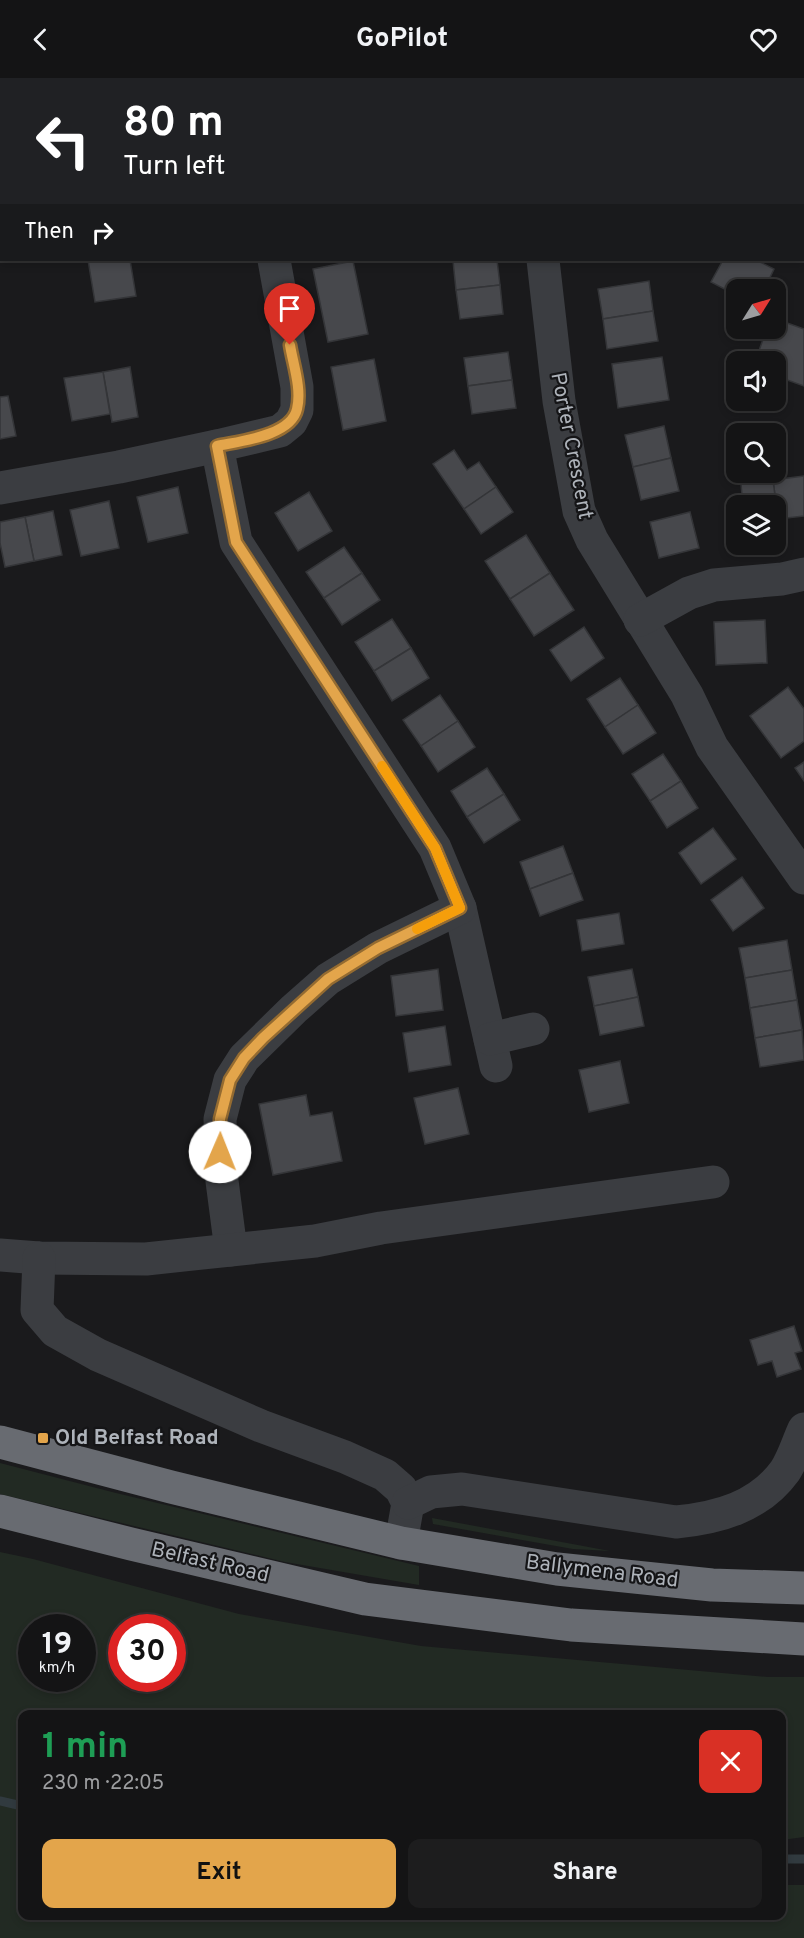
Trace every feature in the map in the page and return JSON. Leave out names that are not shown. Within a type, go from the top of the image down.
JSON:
[{"type":"highway","points":[[0,1442],[171,1487],[401,1543]]},
{"type":"highway","name":"Belfast Road","points":[[0,1511],[365,1599],[571,1625],[804,1638]]},
{"type":"highway","name":"Ballymena Road","points":[[401,1543],[557,1569],[712,1584],[804,1587]]},
{"type":"street","points":[[0,488],[217,446],[280,431],[291,422],[297,410],[297,387],[274,261]]},
{"type":"street","name":"Porter Crescent","points":[[543,261],[559,401],[579,511],[592,540],[687,695],[712,747],[804,878]]},
{"type":"street","points":[[217,446],[236,542],[435,848],[460,908],[493,1052],[533,1029]]},
{"type":"street","points":[[640,620],[689,593],[714,585],[782,579],[804,574]]},
{"type":"street","points":[[231,1250],[222,1181],[220,1119],[230,1080],[244,1058],[328,979],[378,948],[460,908]]},
{"type":"street","points":[[0,1255],[39,1258],[146,1259],[315,1241],[415,1224],[713,1182]]},
{"type":"street","points":[[39,1258],[38,1310],[55,1331],[98,1355],[261,1426],[345,1457],[384,1475],[401,1489],[408,1503],[401,1543]]},
{"type":"street","points":[[408,1503],[431,1492],[462,1489],[676,1522],[705,1519],[738,1509],[765,1493],[786,1470],[804,1429]]},
{"type":"shaded area","points":[[0,1463],[419,1566],[419,1585],[285,1562],[0,1494]]},
{"type":"shaded area","points":[[432,1518],[610,1551],[573,1549],[433,1524]]},
{"type":"shaded area","points":[[0,1552],[239,1614],[421,1646],[768,1677],[804,1677],[804,1837],[786,1839],[786,1710],[18,1710],[18,1920],[786,1920],[786,1885],[804,1885],[804,1938],[0,1938]]},
{"type":"building","points":[[88,261],[130,261],[136,296],[95,302]]},
{"type":"building","points":[[353,261],[368,334],[328,342],[313,269]]},
{"type":"building","points":[[453,261],[497,261],[500,285],[456,290]]},
{"type":"building","points":[[722,261],[758,261],[774,269],[769,279],[726,279],[726,290],[711,282]]},
{"type":"building","points":[[649,281],[653,311],[603,319],[598,289]]},
{"type":"building","points":[[500,285],[503,314],[460,319],[456,290]]},
{"type":"building","points":[[653,311],[658,341],[607,349],[603,319]]},
{"type":"building","points":[[786,323],[804,329],[804,386],[786,380],[786,351],[759,351],[763,339],[786,339]]},
{"type":"building","points":[[508,352],[512,380],[468,386],[464,358]]},
{"type":"building","points":[[662,357],[669,400],[618,408],[612,364]]},
{"type":"building","points":[[374,359],[386,421],[343,430],[331,367]]},
{"type":"building","points":[[130,367],[138,417],[112,422],[103,372]]},
{"type":"building","points":[[103,372],[110,414],[72,421],[64,378]]},
{"type":"building","points":[[512,380],[516,408],[472,414],[468,386]]},
{"type":"building","points":[[8,396],[16,436],[0,439],[0,397]]},
{"type":"building","points":[[664,426],[671,458],[633,467],[625,435]]},
{"type":"building","points":[[454,450],[467,470],[479,462],[496,487],[464,509],[433,464]]},
{"type":"building","points":[[671,458],[679,491],[641,500],[633,467]]},
{"type":"building","points":[[804,476],[804,516],[786,518],[786,495],[775,495],[773,483],[786,483],[786,478]]},
{"type":"building","points":[[773,483],[775,495],[742,495],[741,484]]},
{"type":"building","points":[[178,487],[188,533],[148,542],[137,497]]},
{"type":"building","points":[[496,487],[513,512],[481,534],[464,509]]},
{"type":"building","points":[[309,492],[332,531],[298,551],[275,513]]},
{"type":"building","points":[[109,501],[119,548],[81,556],[70,510]]},
{"type":"building","points":[[53,511],[62,555],[34,561],[25,517]]},
{"type":"building","points":[[690,512],[699,548],[659,558],[650,522]]},
{"type":"building","points":[[25,517],[34,561],[5,567],[0,543],[0,522]]},
{"type":"building","points":[[526,535],[550,573],[510,599],[485,561]]},
{"type":"building","points":[[344,547],[362,573],[324,598],[306,572]]},
{"type":"building","points":[[362,573],[380,600],[342,625],[324,598]]},
{"type":"building","points":[[550,573],[574,610],[534,636],[510,599]]},
{"type":"building","points":[[392,619],[411,648],[374,671],[355,642]]},
{"type":"building","points":[[765,620],[767,663],[716,665],[714,622]]},
{"type":"building","points":[[584,627],[604,658],[571,681],[550,650]]},
{"type":"building","points":[[411,648],[429,678],[392,701],[374,671]]},
{"type":"building","points":[[620,678],[638,705],[605,727],[587,699]]},
{"type":"building","points":[[788,687],[804,709],[804,741],[781,758],[750,716]]},
{"type":"building","points":[[440,695],[458,721],[421,746],[403,720]]},
{"type":"building","points":[[638,705],[656,733],[623,754],[605,727]]},
{"type":"building","points":[[458,721],[475,747],[438,772],[421,746]]},
{"type":"building","points":[[663,754],[681,781],[650,801],[632,774]]},
{"type":"building","points":[[804,762],[804,781],[795,768]]},
{"type":"building","points":[[487,768],[504,794],[467,817],[451,791]]},
{"type":"building","points":[[681,781],[698,808],[667,828],[650,801]]},
{"type":"building","points":[[504,794],[520,820],[484,843],[467,817]]},
{"type":"building","points":[[713,828],[736,859],[701,884],[679,853]]},
{"type":"building","points":[[563,846],[573,873],[530,889],[520,862]]},
{"type":"building","points":[[573,873],[583,900],[540,916],[530,889]]},
{"type":"building","points":[[742,877],[764,908],[733,931],[711,900]]},
{"type":"building","points":[[619,913],[624,944],[582,951],[577,920]]},
{"type":"building","points":[[787,940],[792,970],[745,978],[739,948]]},
{"type":"building","points":[[438,969],[443,1010],[396,1016],[391,976]]},
{"type":"building","points":[[632,969],[638,997],[594,1006],[588,977]]},
{"type":"building","points":[[792,970],[797,1000],[750,1008],[745,978]]},
{"type":"building","points":[[638,997],[644,1026],[600,1035],[594,1006]]},
{"type":"building","points":[[797,1000],[802,1030],[755,1038],[750,1008]]},
{"type":"building","points":[[445,1026],[451,1065],[409,1072],[403,1033]]},
{"type":"building","points":[[802,1030],[804,1060],[760,1067],[755,1038]]},
{"type":"building","points":[[620,1061],[629,1103],[589,1112],[579,1070]]},
{"type":"building","points":[[458,1088],[469,1134],[425,1144],[414,1098]]},
{"type":"building","points":[[306,1095],[310,1116],[332,1112],[342,1161],[273,1175],[259,1104]]},
{"type":"building","points":[[794,1326],[802,1351],[795,1353],[801,1369],[777,1377],[772,1361],[758,1365],[750,1340]]},
{"type":"waterway","points":[[0,1801],[18,1805]]},
{"type":"waterway","points":[[786,1859],[804,1859]]},
{"type":"slow traffic","points":[[382,766],[435,848],[460,908],[417,929]]},
{"type":"place","name":"Old Belfast Road","points":[[43,1438]]},
{"type":"route","points":[[220,1152],[220,1119],[230,1080],[244,1058],[263,1038],[328,979],[378,948],[460,908],[435,848],[236,542],[217,446],[280,431],[291,422],[297,410],[297,387],[290,345]]}]
